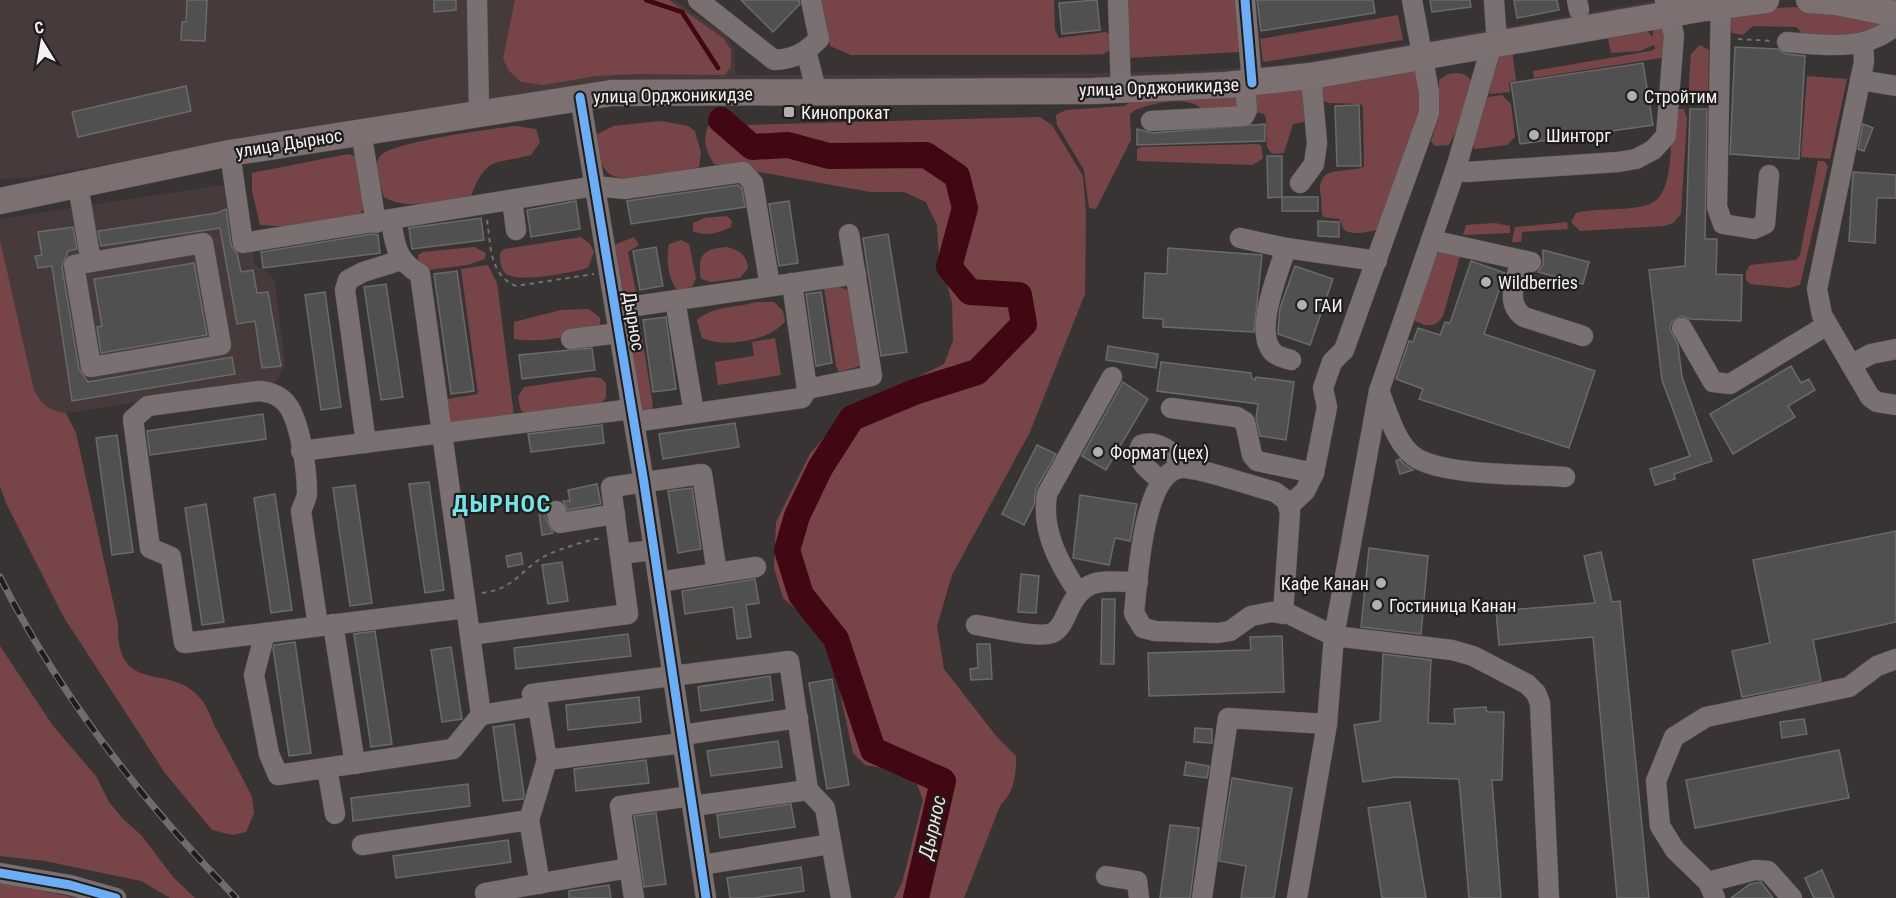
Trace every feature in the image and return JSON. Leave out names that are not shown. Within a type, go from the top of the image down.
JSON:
[{"type":"main road","name":"улица Орджоникидзе","points":[[580,97],[641,92],[1120,90],[1248,84],[1311,76],[1494,44],[1667,7],[1767,0]]},
{"type":"main road","points":[[1809,0],[1836,1],[1896,14]]},
{"type":"main road","name":"улица Дырнос","points":[[0,201],[230,153],[580,97]]},
{"type":"street","points":[[477,0],[479,112]]},
{"type":"street","points":[[698,0],[774,60],[791,59],[806,51],[819,39],[811,0]]},
{"type":"street","points":[[1118,0],[1120,90]]},
{"type":"street","points":[[1151,121],[1244,116],[1247,110],[1248,84],[1245,0]]},
{"type":"street","points":[[1289,506],[1305,491],[1314,473],[1327,407],[1323,388],[1332,362],[1344,350],[1429,113],[1429,92],[1412,0]]},
{"type":"street","points":[[1297,898],[1327,724],[1334,636],[1379,391],[1455,168],[1494,44],[1494,0]]},
{"type":"street","points":[[1720,3],[1717,207],[1723,224],[1754,229],[1765,224],[1769,175]]},
{"type":"street","points":[[1455,168],[1466,172],[1618,162],[1636,159],[1653,150],[1666,136],[1674,46],[1667,7]]},
{"type":"street","points":[[1787,42],[1836,45],[1863,43],[1884,36],[1896,25]]},
{"type":"street","points":[[1863,43],[1864,62],[1817,290],[1822,315],[1870,397],[1877,402],[1896,405]]},
{"type":"street","points":[[806,51],[817,93]]},
{"type":"street","points":[[774,60],[775,93]]},
{"type":"street","points":[[1300,183],[1314,164],[1317,143],[1311,76]]},
{"type":"street","points":[[1860,80],[1896,86]]},
{"type":"street","name":"Дырнос","points":[[580,97],[644,483],[706,898]]},
{"type":"street","points":[[361,131],[384,222],[402,260],[420,274],[481,715]]},
{"type":"street","points":[[230,153],[243,243],[384,222],[595,186],[624,189],[743,172],[753,183],[770,286]]},
{"type":"street","points":[[78,185],[91,262]]},
{"type":"street","points":[[512,200],[516,230]]},
{"type":"street","points":[[807,389],[872,376],[849,234]]},
{"type":"street","points":[[1240,238],[1286,248],[1377,261]]},
{"type":"street","points":[[1431,240],[1526,261],[1512,297],[1516,312],[1524,317],[1583,336]]},
{"type":"street","points":[[203,243],[221,345],[91,367],[74,265],[91,262],[203,243]]},
{"type":"street","points":[[1286,248],[1266,314],[1266,341],[1274,354],[1292,360]]},
{"type":"street","points":[[366,442],[345,290],[348,280],[363,272],[402,260]]},
{"type":"street","points":[[615,309],[856,274]]},
{"type":"street","points":[[301,451],[442,433],[633,416],[694,413],[802,398],[807,389],[792,283]]},
{"type":"street","points":[[675,300],[694,413]]},
{"type":"street","points":[[1682,328],[1713,382],[1730,384],[1827,325]]},
{"type":"street","points":[[572,339],[619,333]]},
{"type":"street","points":[[1851,365],[1871,354],[1896,349]]},
{"type":"street","points":[[1078,592],[1057,560],[1044,511],[1047,494],[1112,377]]},
{"type":"street","points":[[355,764],[326,625],[301,510],[307,494],[295,416],[285,401],[273,393],[259,391],[148,406],[133,419],[150,548],[171,557],[184,643],[326,625],[465,601]]},
{"type":"street","points":[[1379,391],[1399,438],[1417,458],[1448,468],[1565,477]]},
{"type":"street","points":[[1171,408],[1237,417],[1245,422],[1252,455],[1257,461],[1314,473]]},
{"type":"street","points":[[1161,481],[1140,461],[1137,452],[1141,445],[1149,442],[1162,446],[1191,469]]},
{"type":"street","points":[[1282,614],[1289,506],[1282,495],[1191,469],[1171,471],[1161,481],[1150,500],[1134,613],[1143,628],[1155,631],[1218,633],[1230,631],[1251,616],[1271,612],[1282,614],[1334,636],[1452,650],[1473,656],[1527,684],[1536,693],[1540,703],[1549,898]]},
{"type":"street","points":[[470,635],[628,614],[611,487],[702,474],[717,573]]},
{"type":"street","points":[[556,511],[560,523],[615,514]]},
{"type":"street","points":[[619,545],[654,550]]},
{"type":"street","points":[[659,582],[756,567]]},
{"type":"street","points":[[976,625],[1041,635],[1053,633],[1062,624],[1078,592],[1090,583],[1138,582]]},
{"type":"street","points":[[265,633],[254,675],[269,754],[279,775],[453,749],[481,715],[538,706]]},
{"type":"street","points":[[1792,898],[1768,871],[1755,870],[1711,890],[1675,850],[1660,826],[1656,781],[1674,737],[1707,717],[1849,687],[1877,666],[1896,659]]},
{"type":"street","points":[[540,884],[529,820],[547,760],[538,706],[532,694],[789,661],[808,790],[825,808],[841,898]]},
{"type":"street","points":[[547,760],[798,718]]},
{"type":"street","points":[[1202,898],[1228,718],[1327,724]]},
{"type":"street","points":[[327,768],[335,814]]},
{"type":"street","points":[[634,898],[620,806],[808,790]]},
{"type":"street","points":[[362,846],[529,820]]},
{"type":"street","points":[[702,865],[831,844]]},
{"type":"street","points":[[485,893],[629,868]]},
{"type":"street","points":[[0,873],[70,885],[116,898]]},
{"type":"street","points":[[1106,876],[1137,881],[1139,898]]},
{"type":"path","points":[[1736,39],[1787,42]]},
{"type":"path","points":[[477,206],[486,216],[495,269],[500,278],[506,282],[516,286],[609,272]]},
{"type":"path","points":[[465,601],[518,580],[537,560],[568,549],[579,542],[619,545]]},
{"type":"shaded area","points":[[0,0],[675,0],[725,35],[735,49],[735,75],[988,75],[1194,71],[1269,66],[1317,60],[1661,0],[1699,0],[1251,75],[817,85],[228,144],[26,178],[0,179]]},
{"type":"shaded area","points":[[515,0],[669,0],[723,38],[731,50],[731,67],[725,75],[637,74],[596,76],[543,85],[521,82],[509,71],[503,58]]},
{"type":"shaded area","points":[[820,0],[1054,0],[1055,30],[1059,38],[1105,32],[1110,34],[1110,50],[1104,54],[1077,55],[851,55],[830,46]]},
{"type":"shaded area","points":[[1122,0],[1242,0],[1241,52],[1126,58]]},
{"type":"shaded area","points":[[1795,7],[1842,10],[1887,21],[1867,30],[1836,36],[1803,34],[1796,27],[1753,26],[1743,35],[1732,33],[1726,11]]},
{"type":"shaded area","points":[[1398,15],[1403,40],[1263,62],[1260,39]]},
{"type":"shaded area","points":[[1666,23],[1667,57],[1534,78],[1533,71],[1655,49],[1654,45],[1640,51],[1611,53],[1608,38],[1612,34],[1647,31],[1653,37],[1653,28]]},
{"type":"shaded area","points":[[1700,45],[1709,50],[1708,98],[1706,104],[1693,104],[1688,97],[1691,54]]},
{"type":"shaded area","points":[[1512,48],[1516,81],[1509,82],[1510,92],[1489,94],[1498,52]]},
{"type":"shaded area","points":[[1417,67],[1423,114],[1380,229],[1357,233],[1348,232],[1344,230],[1339,219],[1323,217],[1320,187],[1322,179],[1332,172],[1364,167],[1363,107],[1361,104],[1329,103],[1322,100],[1319,94],[1322,82]]},
{"type":"shaded area","points":[[1458,73],[1467,76],[1470,80],[1470,94],[1449,145],[1435,146],[1431,141],[1439,116],[1439,80],[1448,74]]},
{"type":"shaded area","points":[[1807,76],[1847,79],[1830,159],[1801,157]]},
{"type":"shaded area","points":[[1292,85],[1305,90],[1308,121],[1293,124],[1284,153],[1272,154],[1267,147],[1266,118],[1264,114],[1253,111],[1250,92]]},
{"type":"shaded area","points":[[1234,90],[1242,107],[1204,111],[1198,106],[1181,101],[1143,107],[1130,114],[1131,140],[1096,209],[1089,208],[1084,170],[1057,125],[1056,115],[1066,110],[1124,106],[1138,98]]},
{"type":"shaded area","points":[[1502,95],[1511,104],[1515,137],[1507,145],[1475,149],[1472,143],[1481,106],[1488,97]]},
{"type":"shaded area","points":[[1675,109],[1684,109],[1687,118],[1681,214],[1673,223],[1664,226],[1580,231],[1571,222],[1576,213],[1641,206],[1650,204],[1659,198],[1668,176]]},
{"type":"shaded area","points":[[1040,117],[1052,125],[1083,176],[1086,212],[1085,294],[1030,432],[952,575],[937,626],[944,669],[997,737],[1016,756],[1015,776],[1009,794],[1000,806],[964,898],[894,898],[902,883],[923,800],[916,782],[895,770],[865,765],[853,753],[832,656],[808,620],[783,598],[774,568],[776,522],[810,454],[844,414],[944,364],[953,341],[952,302],[939,257],[937,225],[926,202],[904,192],[871,192],[714,164],[705,141],[706,132],[708,126]]},
{"type":"shaded area","points":[[661,121],[688,126],[695,131],[701,153],[699,167],[641,179],[618,177],[606,171],[599,156],[596,135],[613,126]]},
{"type":"shaded area","points":[[516,126],[536,129],[540,142],[531,155],[492,164],[482,174],[471,196],[415,204],[404,204],[384,197],[377,165],[380,156],[388,151],[444,136]]},
{"type":"shaded area","points":[[1261,145],[1263,158],[1253,165],[1137,161],[1137,149],[1141,147]]},
{"type":"shaded area","points":[[348,154],[358,157],[366,205],[359,215],[290,227],[260,225],[252,191],[252,173]]},
{"type":"shaded area","points":[[1818,161],[1824,161],[1828,166],[1800,285],[1789,288],[1750,284],[1746,280],[1746,272],[1750,265],[1796,260],[1800,255]]},
{"type":"shaded area","points":[[243,182],[255,265],[269,273],[275,281],[285,366],[275,382],[66,413],[52,411],[41,403],[34,390],[0,240],[0,219]]},
{"type":"shaded area","points":[[727,216],[732,221],[731,227],[707,234],[693,231],[693,223],[704,218]]},
{"type":"shaded area","points":[[1567,222],[1568,229],[1522,232],[1521,242],[1512,242],[1515,227]]},
{"type":"shaded area","points":[[1495,223],[1510,226],[1510,233],[1463,235],[1466,225]]},
{"type":"shaded area","points":[[581,237],[590,244],[594,252],[588,268],[531,278],[510,276],[504,272],[500,253],[504,249]]},
{"type":"shaded area","points":[[634,237],[639,245],[628,252],[637,297],[620,299],[614,245]]},
{"type":"shaded area","points":[[0,240],[34,390],[47,406],[55,411],[66,413],[76,433],[118,624],[120,647],[126,662],[135,670],[147,675],[174,681],[188,687],[202,701],[252,797],[254,813],[246,832],[232,835],[212,830],[165,773],[63,616],[6,503],[0,486]]},
{"type":"shaded area","points":[[681,240],[689,244],[696,278],[692,287],[677,290],[670,274],[668,250],[669,244]]},
{"type":"shaded area","points":[[474,247],[486,253],[485,259],[467,265],[428,270],[418,260],[418,255],[423,252]]},
{"type":"shaded area","points":[[727,247],[739,252],[746,259],[748,268],[740,278],[711,282],[701,279],[700,264],[703,255],[712,249]]},
{"type":"shaded area","points":[[1439,251],[1460,256],[1443,316],[1437,323],[1427,325],[1415,321],[1414,313]]},
{"type":"shaded area","points":[[488,265],[497,283],[514,415],[451,427],[447,399],[478,394],[461,269]]},
{"type":"shaded area","points":[[832,284],[850,291],[863,356],[860,366],[839,372],[836,366],[824,288]]},
{"type":"shaded area","points":[[756,302],[774,302],[783,311],[785,321],[769,334],[746,341],[722,342],[702,338],[697,320],[703,315]]},
{"type":"shaded area","points":[[589,309],[600,318],[600,325],[582,333],[558,338],[514,339],[514,322],[561,310]]},
{"type":"shaded area","points":[[622,313],[639,318],[653,406],[650,412],[638,415]]},
{"type":"shaded area","points":[[775,338],[781,375],[718,385],[715,362],[754,356],[752,342]]},
{"type":"shaded area","points":[[592,377],[601,378],[606,383],[606,398],[601,403],[529,413],[521,411],[518,397],[524,387]]},
{"type":"shaded area","points":[[0,646],[53,726],[96,776],[109,802],[141,835],[174,878],[195,898],[170,898],[141,881],[45,861],[0,856]]},
{"type":"shaded area","points":[[0,882],[77,898],[0,898]]},
{"type":"building","points":[[187,0],[207,0],[205,41],[181,40],[182,22],[186,22]]},
{"type":"building","points":[[434,0],[456,0],[456,10],[434,12]]},
{"type":"building","points":[[741,0],[799,0],[800,4],[773,32]]},
{"type":"building","points":[[1097,0],[1100,30],[1062,34],[1059,3]]},
{"type":"building","points":[[1257,0],[1373,0],[1375,13],[1261,31]]},
{"type":"building","points":[[1430,0],[1470,0],[1471,7],[1432,12]]},
{"type":"building","points":[[1514,0],[1557,0],[1559,10],[1517,18]]},
{"type":"building","points":[[1735,47],[1778,49],[1786,54],[1805,56],[1799,159],[1730,154]]},
{"type":"building","points":[[1643,63],[1653,125],[1520,144],[1511,83]]},
{"type":"building","points":[[186,86],[191,111],[78,137],[72,112]]},
{"type":"building","points":[[1359,105],[1361,166],[1337,166],[1335,106]]},
{"type":"building","points":[[1690,109],[1707,109],[1705,239],[1717,239],[1716,274],[1742,275],[1741,321],[1690,319],[1681,316],[1671,323],[1670,329],[1678,345],[1682,377],[1712,461],[1674,474],[1675,479],[1655,485],[1650,469],[1690,456],[1662,380],[1649,270],[1685,266]]},
{"type":"building","points":[[1265,124],[1265,141],[1137,145],[1137,129],[1152,133]]},
{"type":"building","points":[[1863,124],[1873,128],[1864,151],[1858,149]]},
{"type":"building","points":[[1267,156],[1282,156],[1282,197],[1268,198]]},
{"type":"building","points":[[1853,172],[1896,175],[1896,198],[1877,198],[1875,243],[1849,241]]},
{"type":"building","points":[[738,185],[742,188],[745,207],[631,224],[627,201]]},
{"type":"building","points":[[1282,197],[1318,197],[1318,211],[1282,211]]},
{"type":"building","points":[[576,201],[580,229],[531,237],[527,210]]},
{"type":"building","points":[[789,201],[798,263],[779,266],[769,204]]},
{"type":"building","points":[[226,209],[231,245],[237,253],[241,272],[253,270],[257,293],[268,292],[281,366],[262,368],[255,321],[237,324],[220,228],[101,246],[98,231],[217,213]]},
{"type":"building","points":[[481,218],[484,240],[412,249],[409,228]]},
{"type":"building","points":[[1318,221],[1339,222],[1339,237],[1318,236]]},
{"type":"building","points":[[73,227],[77,249],[68,251],[62,267],[79,369],[88,382],[232,357],[235,374],[72,401],[52,266],[38,268],[35,256],[42,255],[38,232]]},
{"type":"building","points":[[372,234],[378,235],[380,253],[263,268],[261,252]]},
{"type":"building","points":[[888,234],[907,352],[881,356],[863,238]]},
{"type":"building","points":[[656,247],[663,286],[640,290],[633,251]]},
{"type":"building","points":[[1168,248],[1262,255],[1254,332],[1163,327],[1163,319],[1143,318],[1145,273],[1167,274]]},
{"type":"building","points":[[1543,250],[1589,262],[1583,284],[1538,272],[1543,265]]},
{"type":"building","points":[[1471,261],[1505,273],[1484,334],[1595,371],[1569,448],[1419,399],[1423,389],[1396,379],[1409,341],[1413,342],[1418,328],[1440,335],[1445,322],[1450,323]]},
{"type":"building","points":[[194,263],[207,335],[101,353],[97,327],[102,326],[94,279]]},
{"type":"building","name":"ГАИ","points":[[1295,266],[1333,279],[1310,345],[1278,334],[1280,308]]},
{"type":"building","points":[[457,271],[474,391],[451,394],[434,274]]},
{"type":"building","points":[[386,284],[403,397],[381,400],[364,287]]},
{"type":"building","points":[[325,292],[341,407],[321,410],[305,295]]},
{"type":"building","points":[[821,292],[832,363],[816,366],[806,294]]},
{"type":"building","points":[[666,317],[676,389],[653,392],[643,320]]},
{"type":"building","points":[[1108,346],[1158,354],[1156,368],[1106,360]]},
{"type":"building","points":[[592,348],[595,370],[522,379],[519,355]]},
{"type":"building","points":[[1161,362],[1251,373],[1251,377],[1255,380],[1256,377],[1294,382],[1286,440],[1260,436],[1256,418],[1258,404],[1157,391]]},
{"type":"building","points":[[1791,366],[1801,383],[1809,379],[1815,390],[1788,406],[1795,417],[1733,454],[1710,414]]},
{"type":"building","points":[[1123,382],[1148,399],[1106,470],[1082,456]]},
{"type":"building","points":[[263,414],[266,439],[150,455],[147,431]]},
{"type":"building","points":[[735,423],[739,447],[663,459],[659,434]]},
{"type":"building","points":[[602,425],[604,443],[531,452],[528,434]]},
{"type":"building","points":[[117,435],[133,552],[112,555],[96,438]]},
{"type":"building","points":[[1037,445],[1056,454],[1036,489],[1034,505],[1024,525],[1002,514]]},
{"type":"building","points":[[1400,459],[1413,470],[1400,474],[1396,461]]},
{"type":"building","points":[[429,482],[444,590],[425,593],[409,484]]},
{"type":"building","points":[[597,484],[601,504],[568,510],[563,501],[570,501],[568,490]]},
{"type":"building","points":[[355,485],[372,603],[350,606],[333,488]]},
{"type":"building","points":[[692,488],[701,549],[678,553],[668,491]]},
{"type":"building","points":[[275,494],[292,610],[271,613],[254,498]]},
{"type":"building","points":[[1080,495],[1137,504],[1130,541],[1115,538],[1109,565],[1073,558]]},
{"type":"building","points":[[547,503],[544,514],[553,533],[542,535],[538,504]]},
{"type":"building","points":[[206,504],[224,622],[202,625],[185,508]]},
{"type":"building","points":[[1896,531],[1896,622],[1813,640],[1821,681],[1742,697],[1732,651],[1770,643],[1753,560]]},
{"type":"building","points":[[1369,548],[1428,556],[1421,634],[1361,627]]},
{"type":"building","points":[[1601,552],[1612,602],[1620,601],[1649,898],[1617,898],[1593,637],[1499,645],[1496,611],[1595,603],[1584,556]]},
{"type":"building","points":[[521,553],[523,564],[508,567],[506,556]]},
{"type":"building","points":[[562,562],[568,601],[548,604],[542,565]]},
{"type":"building","points":[[1021,574],[1039,576],[1036,613],[1018,612]]},
{"type":"building","points":[[755,579],[759,603],[746,605],[751,637],[737,639],[733,607],[685,614],[682,591]]},
{"type":"building","points":[[1102,599],[1115,599],[1114,664],[1101,664]]},
{"type":"building","points":[[375,631],[392,744],[371,747],[354,634]]},
{"type":"building","points":[[628,634],[631,656],[516,669],[514,648]]},
{"type":"building","points":[[1282,636],[1284,692],[1149,696],[1148,653],[1251,650],[1250,637]]},
{"type":"building","points":[[295,642],[311,753],[289,756],[273,648],[274,645]]},
{"type":"building","points":[[977,644],[990,644],[992,679],[971,680],[970,669],[978,668]]},
{"type":"building","points":[[451,647],[462,719],[442,722],[431,650]]},
{"type":"building","points":[[1383,654],[1431,660],[1428,723],[1455,724],[1454,709],[1486,707],[1487,712],[1504,712],[1502,780],[1492,780],[1501,898],[1469,898],[1459,779],[1396,777],[1363,782],[1354,725],[1380,721]]},
{"type":"building","points":[[770,676],[773,700],[701,711],[698,687]]},
{"type":"building","points":[[832,679],[849,785],[827,789],[809,683]]},
{"type":"building","points":[[639,697],[641,722],[568,730],[566,705]]},
{"type":"building","points":[[1804,719],[1807,734],[1782,738],[1780,722]]},
{"type":"building","points":[[514,724],[524,794],[523,799],[503,801],[493,727]]},
{"type":"building","points":[[1195,728],[1212,729],[1212,743],[1194,742]]},
{"type":"building","points":[[778,741],[782,767],[711,776],[707,751]]},
{"type":"building","points":[[1839,750],[1849,798],[1695,828],[1686,780]]},
{"type":"building","points":[[646,760],[649,783],[576,791],[574,769]]},
{"type":"building","points":[[1186,762],[1209,766],[1207,778],[1184,775]]},
{"type":"building","points":[[1232,778],[1292,788],[1274,898],[1241,898],[1246,866],[1219,861]]},
{"type":"building","points":[[468,784],[470,806],[353,821],[351,798]]},
{"type":"building","points":[[1410,802],[1426,898],[1382,898],[1368,808]]},
{"type":"building","points":[[791,804],[795,827],[720,838],[717,815]]},
{"type":"building","points":[[656,813],[666,884],[644,887],[634,816]]},
{"type":"building","points":[[1170,825],[1199,828],[1190,898],[1160,898]]},
{"type":"building","points":[[508,840],[511,862],[396,878],[393,856]]},
{"type":"building","points":[[801,867],[804,891],[754,898],[730,898],[727,878]]},
{"type":"building","points":[[1822,870],[1834,898],[1814,898],[1805,878]]},
{"type":"building","points":[[1761,882],[1773,898],[1731,898],[1750,884]]},
{"type":"building","points":[[609,885],[611,898],[569,898],[569,891]]},
{"type":"waterway","name":"Дырнос","points":[[646,0],[682,12],[718,68]]},
{"type":"waterway","name":"Дырнос","points":[[721,120],[752,147],[788,145],[829,156],[926,155],[957,176],[965,208],[949,267],[970,292],[1019,295],[1024,324],[977,372],[917,391],[852,418],[820,468],[797,516],[787,550],[801,595],[836,639],[873,750],[943,781],[916,898]]},
{"type":"railway","points":[[0,577],[49,664],[106,746],[168,824],[236,898]]},
{"type":"cycle path","points":[[1245,0],[1252,83]]},
{"type":"cycle path","points":[[580,97],[644,483],[706,898]]},
{"type":"cycle path","points":[[0,873],[70,885],[116,898]]},
{"type":"place","name":"Стройтим","points":[[1632,96]]},
{"type":"place","name":"Кинопрокат","points":[[789,112]]},
{"type":"place","name":"Шинторг","points":[[1534,135]]},
{"type":"place","name":"Wildberries","points":[[1486,282]]},
{"type":"place","name":"ГАИ","points":[[1302,305]]},
{"type":"place","name":"Формат (цех)","points":[[1098,452]]},
{"type":"place","name":"Кафе Канан","points":[[1381,583]]},
{"type":"place","name":"Гостиница Канан","points":[[1377,605]]},
{"type":"district","name":"ДЫРНОС","points":[[502,504]]}]
